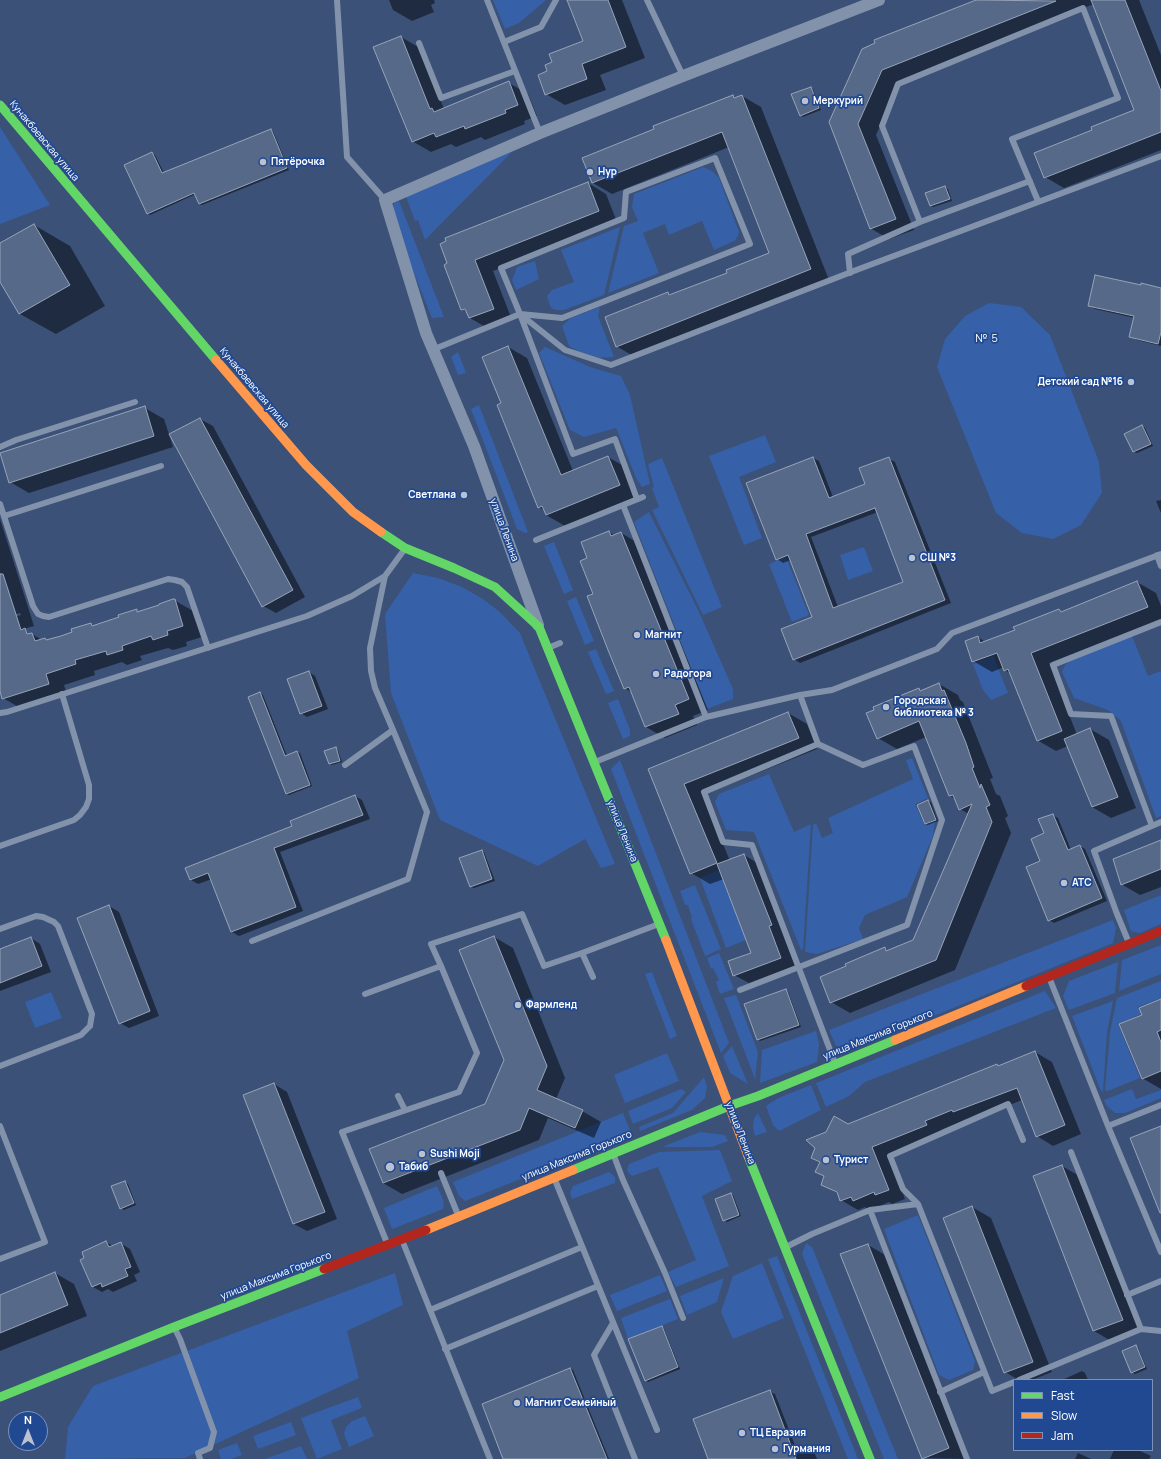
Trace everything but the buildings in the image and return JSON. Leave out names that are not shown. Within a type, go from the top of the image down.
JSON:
[{"type":"main road","name":"Кунакбаевская улица","points":[[0,105],[306,465],[352,512],[405,548],[495,587],[539,627]]},
{"type":"main road","name":"улица Ленина","points":[[539,627],[660,923],[729,1106],[870,1459]]},
{"type":"main road","name":"улица Максима Горького","points":[[0,1397],[174,1326],[402,1239],[614,1154],[1161,931]]},
{"type":"street","points":[[385,200],[540,134],[683,76],[879,0]]},
{"type":"street","name":"улица Ленина","points":[[385,200],[432,350],[474,446],[539,627]]},
{"type":"lane","points":[[337,0],[347,157],[385,200]]},
{"type":"lane","points":[[487,0],[540,134]]},
{"type":"lane","points":[[504,42],[541,27],[556,0]]},
{"type":"lane","points":[[647,0],[683,76]]},
{"type":"lane","points":[[920,222],[882,126],[898,84],[1083,8],[1118,98],[1012,139],[1038,201]]},
{"type":"lane","points":[[419,43],[441,98],[516,71]]},
{"type":"lane","points":[[520,314],[565,350],[611,365],[1038,201],[1161,156]]},
{"type":"lane","points":[[432,350],[520,314],[562,318],[750,244],[715,158],[626,192],[624,218],[501,268],[520,314],[573,454],[615,440],[640,498],[536,540]]},
{"type":"lane","points":[[850,273],[848,254],[920,222],[1030,181]]},
{"type":"lane","points":[[0,447],[16,440],[135,402]]},
{"type":"lane","points":[[4,516],[161,466]]},
{"type":"lane","points":[[0,504],[33,606],[35,611],[40,615],[49,617],[168,579],[175,580],[182,582],[187,587],[208,648]]},
{"type":"lane","points":[[623,505],[706,717]]},
{"type":"lane","points":[[0,713],[208,648],[322,610],[352,596],[385,576],[405,548]]},
{"type":"lane","points":[[594,762],[706,717],[800,695],[832,690],[937,649],[952,633],[1159,555],[1161,566]]},
{"type":"lane","points":[[252,941],[408,879],[427,812],[375,688],[370,660],[372,636],[385,576]]},
{"type":"lane","points":[[1152,826],[1111,716],[1071,714],[1053,664],[1161,622]]},
{"type":"lane","points":[[547,649],[560,644]]},
{"type":"lane","points":[[0,846],[74,820],[86,807],[89,799],[89,785],[62,694]]},
{"type":"lane","points":[[740,990],[907,925],[942,820],[914,746],[863,765],[818,744],[800,695]]},
{"type":"lane","points":[[345,765],[393,730]]},
{"type":"lane","points":[[818,744],[704,792],[723,842],[752,845],[835,1064]]},
{"type":"lane","points":[[1129,943],[1094,851],[1161,822]]},
{"type":"lane","points":[[388,1244],[342,1132],[459,1092],[477,1053],[431,944],[522,914],[544,966],[660,923]]},
{"type":"lane","points":[[0,929],[36,916],[43,916],[54,922],[58,926],[92,1014],[90,1026],[81,1035],[0,1066]]},
{"type":"lane","points":[[582,953],[593,977]]},
{"type":"lane","points":[[365,994],[441,966]]},
{"type":"lane","points":[[1049,977],[1108,1126],[1161,1252]]},
{"type":"lane","points":[[398,1096],[405,1110]]},
{"type":"lane","points":[[1013,1382],[992,1391],[918,1204],[903,1189],[890,1156],[1008,1104],[1023,1140]]},
{"type":"lane","points":[[1108,1126],[1161,1105]]},
{"type":"lane","points":[[0,1126],[45,1242],[0,1259]]},
{"type":"lane","points":[[1071,1152],[1141,1329]]},
{"type":"lane","points":[[614,1154],[623,1180],[665,1273],[683,1318]]},
{"type":"lane","points":[[441,1172],[458,1216]]},
{"type":"lane","points":[[554,1177],[657,1430]]},
{"type":"lane","points":[[786,1247],[812,1234],[870,1210],[918,1204]]},
{"type":"lane","points":[[870,1210],[967,1459]]},
{"type":"lane","points":[[402,1239],[490,1459]]},
{"type":"lane","points":[[430,1310],[582,1247]]},
{"type":"lane","points":[[1127,1295],[1161,1281]]},
{"type":"lane","points":[[445,1349],[598,1286]]},
{"type":"lane","points":[[613,1323],[594,1356],[635,1459]]},
{"type":"lane","points":[[174,1326],[214,1432],[210,1448],[198,1453],[200,1459]]},
{"type":"lane","points":[[1021,1379],[1141,1329],[1161,1331]]},
{"type":"lane","points":[[940,1392],[984,1372]]},
{"type":"shaded area","points":[[493,0],[546,0],[519,23],[505,29]]},
{"type":"shaded area","points":[[0,127],[50,205],[0,224]]},
{"type":"shaded area","points":[[512,152],[425,240],[418,220],[415,221],[405,194]]},
{"type":"shaded area","points":[[703,167],[712,171],[719,178],[739,232],[736,240],[714,250],[702,221],[669,235],[665,224],[643,233],[659,273],[608,293],[624,226],[638,221],[632,207],[634,194]]},
{"type":"shaded area","points":[[399,201],[444,317],[432,318],[392,218],[394,203]]},
{"type":"shaded area","points":[[620,227],[604,295],[564,310],[556,310],[551,308],[547,296],[552,290],[574,282],[561,250]]},
{"type":"shaded area","points":[[535,261],[539,279],[516,290],[512,280],[517,267]]},
{"type":"shaded area","points":[[989,303],[1021,307],[1050,335],[1099,462],[1102,493],[1081,525],[1053,539],[1022,533],[996,513],[937,367],[945,339],[965,316]]},
{"type":"shaded area","points":[[600,307],[598,316],[614,357],[599,358],[580,352],[569,346],[562,326],[571,318]]},
{"type":"shaded area","points":[[545,347],[590,367],[621,376],[630,395],[650,484],[642,487],[637,480],[616,428],[584,437],[570,430],[539,353]]},
{"type":"shaded area","points":[[458,352],[466,373],[458,375],[451,357]]},
{"type":"shaded area","points":[[479,405],[528,532],[525,533],[517,529],[471,409]]},
{"type":"shaded area","points":[[765,435],[776,462],[739,477],[762,538],[744,545],[709,456]]},
{"type":"shaded area","points":[[662,458],[722,607],[703,615],[652,510],[659,507],[652,488],[654,487],[648,464]]},
{"type":"shaded area","points":[[649,512],[699,612],[733,689],[733,699],[707,709],[634,522]]},
{"type":"shaded area","points":[[554,542],[573,590],[564,594],[544,546]]},
{"type":"shaded area","points":[[864,547],[873,571],[848,580],[840,555]]},
{"type":"shaded area","points":[[786,557],[809,615],[792,622],[769,564]]},
{"type":"shaded area","points":[[413,573],[438,578],[462,587],[483,599],[500,612],[520,633],[615,864],[601,868],[585,839],[538,866],[440,820],[391,693],[385,614]]},
{"type":"shaded area","points":[[576,597],[594,641],[585,645],[567,601]]},
{"type":"shaded area","points":[[1132,636],[1148,676],[1161,671],[1161,816],[1156,818],[1121,721],[1108,710],[1074,698],[1062,672],[1065,665],[1072,660]]},
{"type":"shaded area","points":[[596,649],[614,691],[606,694],[588,652]]},
{"type":"shaded area","points":[[993,656],[1008,693],[991,700],[983,690],[973,664]]},
{"type":"shaded area","points":[[618,699],[630,730],[630,736],[623,739],[608,703]]},
{"type":"shaded area","points":[[912,758],[928,798],[915,804],[925,826],[935,821],[933,836],[907,897],[865,915],[859,928],[863,939],[817,954],[805,952],[813,825],[816,823],[822,838],[833,833],[828,818],[913,779],[906,760]]},
{"type":"shaded area","points":[[620,760],[729,1043],[721,1053],[611,769]]},
{"type":"shaded area","points":[[769,774],[794,832],[811,824],[803,949],[801,950],[754,832],[726,830],[715,802],[719,794]]},
{"type":"shaded area","points":[[719,870],[746,940],[726,948],[700,878]]},
{"type":"shaded area","points":[[695,885],[721,949],[705,956],[691,919],[692,917],[688,905],[685,905],[680,891]]},
{"type":"shaded area","points":[[1161,895],[1161,924],[1140,933],[1131,931],[1124,910]]},
{"type":"shaded area","points":[[1113,920],[1116,928],[1113,943],[845,1052],[836,1046],[829,1030]]},
{"type":"shaded area","points":[[1161,945],[1161,974],[1119,991],[1122,960]]},
{"type":"shaded area","points":[[719,953],[734,989],[720,994],[716,982],[719,980],[713,968],[711,969],[707,958]]},
{"type":"shaded area","points":[[1118,962],[1115,993],[1069,1010],[1063,996],[1069,981]]},
{"type":"shaded area","points":[[652,972],[677,1036],[670,1039],[645,974]]},
{"type":"shaded area","points":[[1161,981],[1161,998],[1138,1007],[1141,1014],[1118,1024],[1140,1078],[1108,1091],[1105,1090],[1110,1032],[1117,998]]},
{"type":"shaded area","points":[[1045,991],[1056,1008],[865,1082],[849,1096],[826,1107],[816,1083]]},
{"type":"shaded area","points":[[51,992],[62,1018],[35,1028],[25,1002]]},
{"type":"shaded area","points":[[736,995],[758,1052],[755,1079],[724,998]]},
{"type":"shaded area","points":[[1113,1001],[1107,1033],[1103,1091],[1101,1091],[1072,1016]]},
{"type":"shaded area","points":[[816,1031],[819,1044],[817,1062],[760,1083],[762,1050]]},
{"type":"shaded area","points":[[732,1046],[748,1084],[730,1073],[723,1056]]},
{"type":"shaded area","points":[[667,1053],[679,1081],[625,1103],[614,1075]]},
{"type":"shaded area","points":[[704,1077],[707,1087],[705,1098],[692,1110],[640,1131],[639,1127],[673,1113]]},
{"type":"shaded area","points":[[811,1085],[821,1110],[779,1131],[773,1125],[766,1106],[778,1098]]},
{"type":"shaded area","points":[[681,1089],[686,1092],[672,1108],[633,1124],[628,1111]]},
{"type":"shaded area","points":[[1132,1089],[1136,1099],[1161,1090],[1161,1098],[1125,1113],[1115,1113],[1106,1105],[1104,1100]]},
{"type":"shaded area","points":[[623,1113],[632,1135],[465,1201],[459,1196],[453,1182]]},
{"type":"shaded area","points":[[758,1113],[767,1132],[755,1136],[753,1128],[754,1119]]},
{"type":"shaded area","points":[[700,1132],[725,1135],[728,1141],[712,1147],[662,1147]]},
{"type":"shaded area","points":[[720,1150],[732,1181],[702,1196],[729,1266],[676,1287],[668,1272],[696,1260],[658,1167],[632,1176],[627,1171],[629,1164],[659,1152]]},
{"type":"shaded area","points":[[609,1172],[615,1177],[615,1183],[572,1199],[570,1193],[573,1186]]},
{"type":"shaded area","points":[[437,1186],[444,1202],[443,1209],[392,1229],[384,1208]]},
{"type":"shaded area","points":[[918,1215],[975,1361],[973,1370],[949,1380],[939,1375],[884,1229]]},
{"type":"shaded area","points":[[806,1243],[812,1247],[898,1459],[884,1459],[802,1254]]},
{"type":"shaded area","points":[[777,1256],[858,1459],[848,1459],[768,1259]]},
{"type":"shaded area","points":[[762,1263],[784,1318],[733,1339],[721,1312],[733,1276]]},
{"type":"shaded area","points":[[395,1273],[403,1305],[347,1331],[359,1378],[185,1458],[65,1459],[68,1427],[93,1386]]},
{"type":"shaded area","points":[[660,1275],[667,1291],[617,1311],[610,1295]]},
{"type":"shaded area","points":[[724,1278],[717,1302],[687,1315],[680,1296]]},
{"type":"shaded area","points":[[670,1299],[678,1319],[628,1339],[621,1318]]},
{"type":"shaded area","points":[[358,1397],[362,1408],[331,1420],[342,1449],[317,1459],[301,1418]]},
{"type":"shaded area","points":[[365,1416],[374,1436],[349,1447],[344,1434],[346,1427],[352,1421]]},
{"type":"shaded area","points":[[291,1422],[296,1435],[258,1449],[253,1436]]},
{"type":"shaded area","points":[[237,1443],[242,1455],[231,1459],[221,1459],[218,1450]]},
{"type":"shaded area","points":[[301,1446],[307,1459],[265,1459]]},
{"type":"traffic: fast","points":[[0,105],[216,360]]},
{"type":"traffic: fast","points":[[381,532],[405,548],[495,587],[539,627],[666,940]]},
{"type":"traffic: fast","points":[[573,1170],[895,1040]]},
{"type":"traffic: fast","points":[[748,1156],[870,1459]]},
{"type":"traffic: fast","points":[[0,1397],[324,1269]]},
{"type":"traffic: slow","points":[[216,360],[306,465],[353,512],[381,532]]},
{"type":"traffic: slow","points":[[666,940],[748,1156]]},
{"type":"traffic: slow","points":[[895,1040],[1026,986]]},
{"type":"traffic: slow","points":[[426,1230],[573,1170]]},
{"type":"traffic: jam","points":[[1026,986],[1161,931]]},
{"type":"traffic: jam","points":[[324,1269],[426,1230]]},
{"type":"place","name":"Меркурий","points":[[805,101]]},
{"type":"place","name":"Пятёрочка","points":[[263,162]]},
{"type":"place","name":"Нур","points":[[590,172]]},
{"type":"place","name":"Детский сад №16","points":[[1131,382]]},
{"type":"place","name":"Светлана","points":[[464,495]]},
{"type":"place","name":"СШ №3","points":[[912,558]]},
{"type":"place","name":"Магнит","points":[[637,635]]},
{"type":"place","name":"Радогора","points":[[656,674]]},
{"type":"place","name":"Городская библиотека № 3","points":[[886,707]]},
{"type":"place","name":"АТС","points":[[1064,883]]},
{"type":"place","name":"Фармленд","points":[[518,1005]]},
{"type":"place","name":"Sushi Moji","points":[[422,1154]]},
{"type":"place","name":"Турист","points":[[826,1160]]},
{"type":"place","name":"Табиб","points":[[390,1167]]},
{"type":"place","name":"Магнит Семейный","points":[[517,1403]]},
{"type":"place","name":"ТЦ Евразия","points":[[742,1433]]},
{"type":"place","name":"Гурмания","points":[[775,1449]]},
{"type":"district","name":"№ 5","points":[[987,339]]}]
